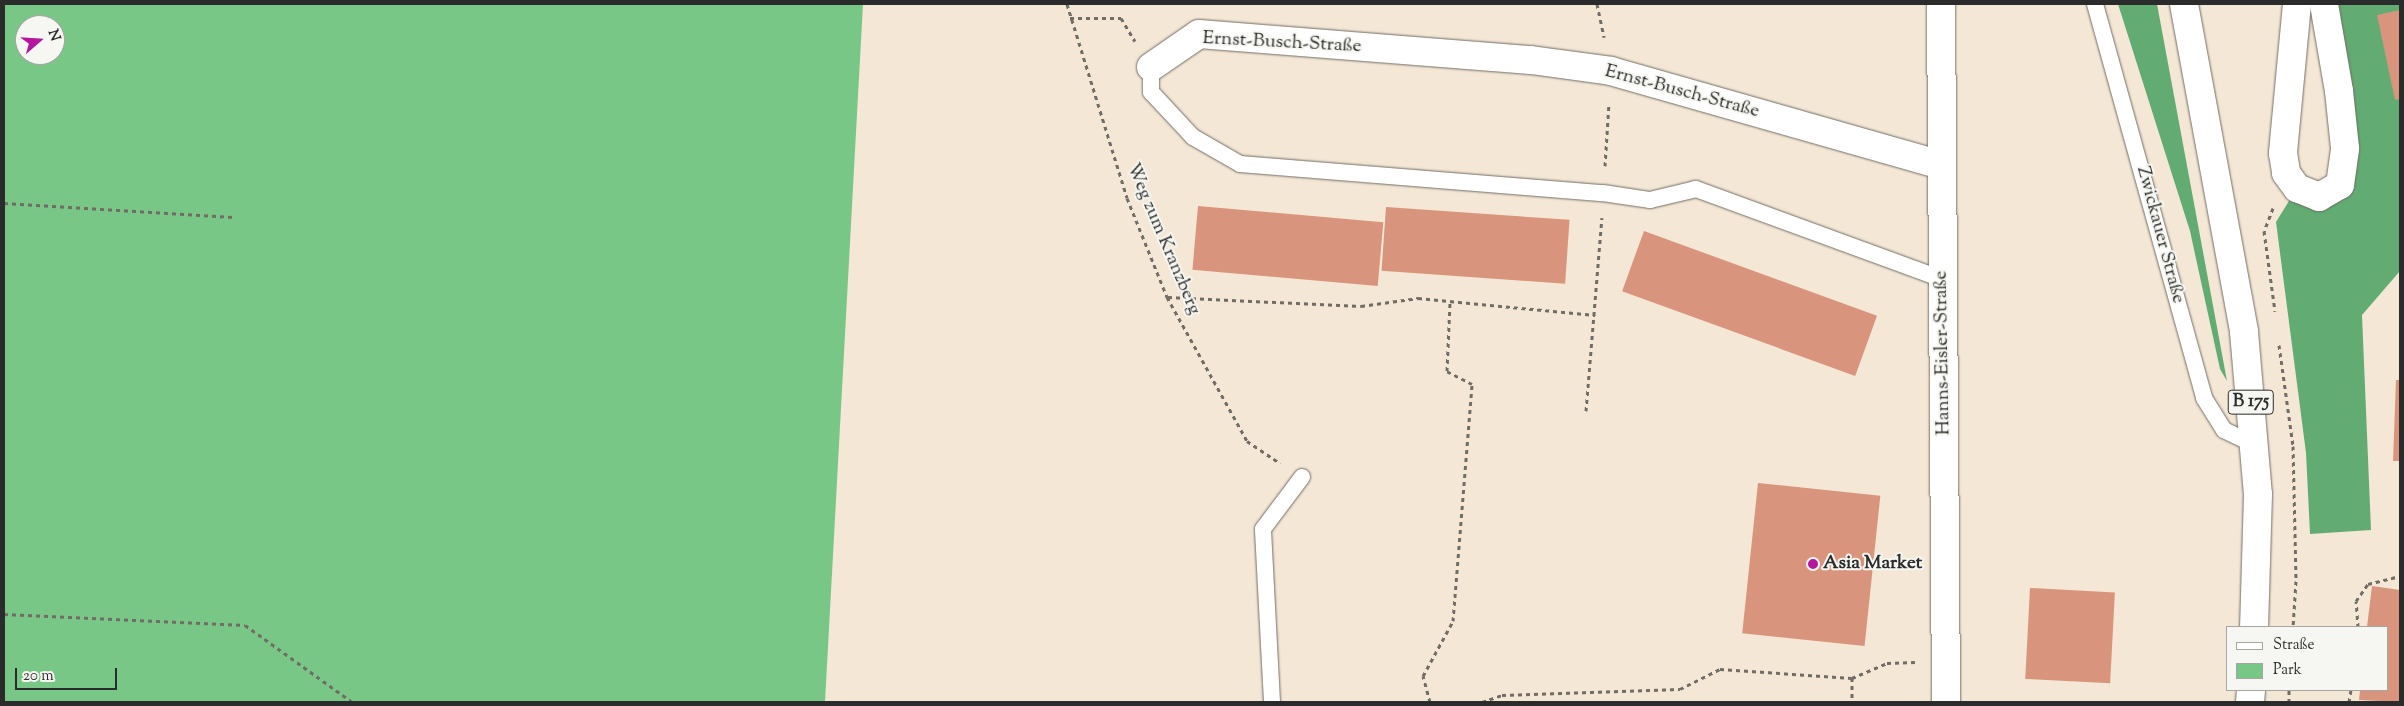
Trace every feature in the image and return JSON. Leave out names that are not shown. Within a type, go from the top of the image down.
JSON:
[{"type":"street","name":"Hanns-Eisler-Straße","points":[[1941,4],[1940,165],[1946,702]]},
{"type":"street","name":"B 175","points":[[2184,4],[2244,332],[2255,445],[2258,503],[2254,626]]},
{"type":"street","points":[[2297,4],[2283,154],[2286,173],[2296,188],[2319,197],[2330,193],[2340,185],[2344,166],[2340,91],[2324,4]]},
{"type":"street","name":"Ernst-Busch-Straße","points":[[1151,67],[1198,34],[1531,60],[1611,71],[1940,165]]},
{"type":"lane","name":"Zwickauer Straße","points":[[2095,4],[2204,398],[2224,430],[2255,445]]},
{"type":"lane","points":[[1151,67],[1151,92],[1193,137],[1240,164],[1603,193],[1650,200],[1696,189],[1942,280]]},
{"type":"lane","points":[[1272,702],[1263,529],[1302,477]]},
{"type":"path","name":"Weg zum Kranzberg","points":[[1067,4],[1127,198],[1167,297],[1247,441],[1302,477]]},
{"type":"path","points":[[1070,18],[1121,18],[1151,67]]},
{"type":"path","points":[[1586,411],[1596,315],[1611,71]]},
{"type":"path","points":[[2276,319],[2264,231],[2270,211],[2296,188]]},
{"type":"path","points":[[4,203],[233,217]]},
{"type":"path","points":[[1167,297],[1361,306],[1418,298],[1596,315]]},
{"type":"path","points":[[1430,702],[1423,676],[1453,621],[1472,384],[1447,371],[1450,301]]},
{"type":"path","points":[[2278,338],[2293,446],[2296,581],[2293,626]]},
{"type":"path","points":[[2358,626],[2356,601],[2368,584],[2400,576]]},
{"type":"path","points":[[4,614],[245,625],[352,702]]},
{"type":"path","points":[[1482,702],[1502,695],[1680,689],[1720,669],[1852,678],[1887,663],[1946,662]]},
{"type":"path","points":[[1852,678],[1852,702]]},
{"type":"green space","points":[[4,4],[863,4],[825,702],[4,702]]},
{"type":"green space","points":[[2118,4],[2157,4],[2227,381],[2220,369],[2190,231]]},
{"type":"green space","points":[[2324,4],[2400,4],[2400,271],[2362,315],[2371,530],[2310,534],[2306,453],[2276,222],[2297,188],[2340,185]]},
{"type":"building","points":[[2400,10],[2400,99],[2395,100],[2377,15]]},
{"type":"building","points":[[1198,206],[1383,222],[1378,286],[1192,270]]},
{"type":"building","points":[[1386,207],[1570,220],[1565,284],[1382,271]]},
{"type":"building","points":[[1644,231],[1877,316],[1855,376],[1622,291]]},
{"type":"building","points":[[2396,380],[2400,380],[2400,461],[2393,461]]},
{"type":"building","name":"Asia Market","points":[[1758,483],[1880,496],[1865,646],[1742,633]]},
{"type":"building","points":[[2372,586],[2400,590],[2400,702],[2359,700],[2360,691],[2389,691],[2389,626],[2367,626]]},
{"type":"building","points":[[2030,588],[2115,592],[2110,683],[2025,679]]},
{"type":"place","name":"Asia Market","points":[[1813,564]]}]
